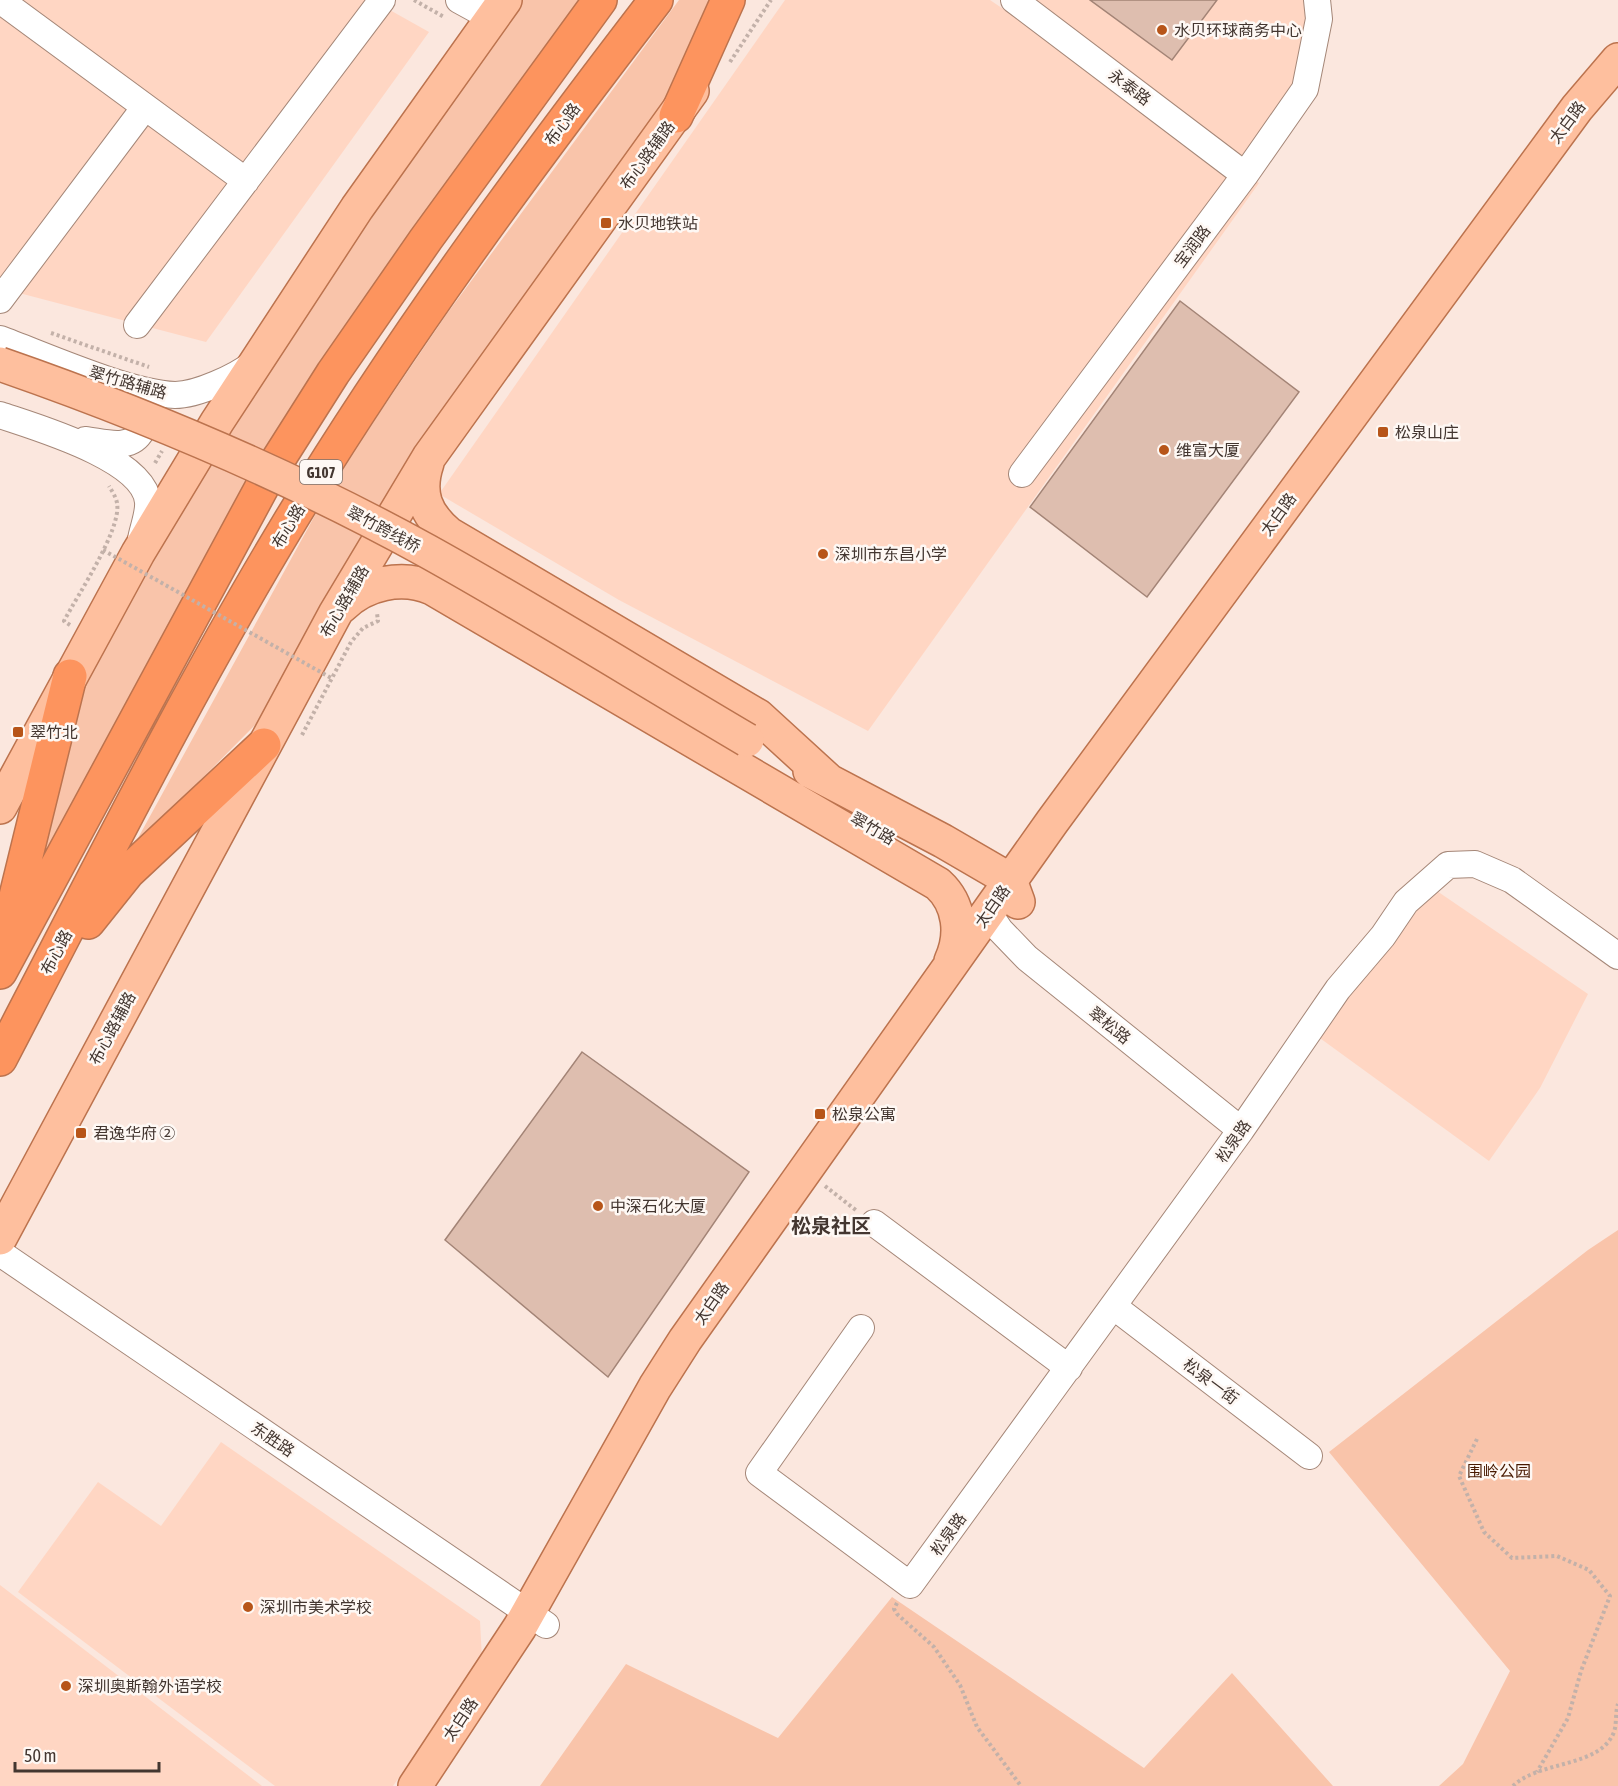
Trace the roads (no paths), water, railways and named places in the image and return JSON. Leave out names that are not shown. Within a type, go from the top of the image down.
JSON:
[{"type":"highway","name":"G107","points":[[0,972],[269,474],[333,373],[406,268],[600,0]]},
{"type":"highway","name":"布心路","points":[[0,1059],[207,667],[288,524],[378,382],[580,99],[656,0]]},
{"type":"highway","points":[[676,116],[728,0]]},
{"type":"highway","points":[[0,960],[70,676]]},
{"type":"highway","points":[[42,979],[128,873],[264,745]]},
{"type":"main road","name":"布心路辅路","points":[[0,1238],[335,614],[429,457],[676,116],[723,43],[745,0]]},
{"type":"main road","points":[[0,807],[70,676],[122,554],[254,363],[357,208],[498,8]]},
{"type":"main road","name":"太白路","points":[[439,1786],[537,1619],[713,1330],[819,1182],[1003,905],[1570,118],[1618,60]]},
{"type":"main road","name":"太白路","points":[[415,1786],[537,1619],[675,1355],[946,970],[1003,905],[1618,91]]},
{"type":"main road","name":"翠竹跨线桥","points":[[0,364],[131,412],[250,463],[327,500],[427,552],[744,745]]},
{"type":"main road","name":"翠竹跨线桥","points":[[0,376],[226,468],[334,519],[744,745]]},
{"type":"main road","points":[[429,457],[423,474],[423,498],[430,514],[449,534]]},
{"type":"main road","points":[[768,786],[432,588],[415,572],[414,554],[420,543],[430,533],[440,531],[449,534],[758,716],[828,780]]},
{"type":"main road","points":[[335,614],[350,598],[380,585],[413,582],[432,588]]},
{"type":"main road","name":"翠竹路","points":[[744,745],[1003,905]]},
{"type":"main road","name":"翠竹路","points":[[744,745],[828,780],[1003,905]]},
{"type":"main road","name":"翠竹路","points":[[744,745],[768,786],[922,874],[947,892],[954,906],[958,937],[946,970]]},
{"type":"street","points":[[0,0],[246,181]]},
{"type":"street","points":[[137,324],[382,0]]},
{"type":"street","name":"永泰路","points":[[1014,0],[1245,175]]},
{"type":"street","name":"宝润路","points":[[1022,474],[1245,175],[1305,88],[1319,19],[1317,0]]},
{"type":"street","points":[[455,10],[498,8]]},
{"type":"street","points":[[0,300],[145,107]]},
{"type":"street","name":"翠竹路辅路","points":[[0,339],[123,384],[175,394],[198,392],[254,363]]},
{"type":"street","points":[[70,439],[118,444],[131,443],[138,438],[146,423],[146,408],[139,394],[123,384]]},
{"type":"street","points":[[0,415],[70,439],[106,457],[138,481],[148,502],[122,554]]},
{"type":"street","name":"松泉路","points":[[861,1328],[759,1473],[910,1585],[1241,1130],[1338,989],[1383,936],[1406,902],[1448,865],[1474,864],[1512,880],[1618,956]]},
{"type":"street","name":"翠松路","points":[[1003,905],[1027,958],[1241,1130]]},
{"type":"street","points":[[874,1224],[1069,1368]]},
{"type":"street","name":"东胜路","points":[[0,1253],[537,1619]]},
{"type":"street","name":"松泉一街","points":[[1113,1306],[1309,1456]]},
{"type":"place","name":"水贝环球商务中心","points":[[1162,30]]},
{"type":"place","name":"水贝地铁站","points":[[606,223]]},
{"type":"place","name":"松泉山庄","points":[[1383,432]]},
{"type":"place","name":"维富大厦","points":[[1164,450]]},
{"type":"place","name":"深圳市东昌小学","points":[[823,554]]},
{"type":"place","name":"翠竹北","points":[[18,732]]},
{"type":"place","name":"松泉公寓","points":[[820,1114]]},
{"type":"place","name":"君逸华府 ②","points":[[81,1133]]},
{"type":"place","name":"中深石化大厦","points":[[598,1206]]},
{"type":"place","name":"深圳市美术学校","points":[[248,1607]]},
{"type":"place","name":"深圳奥斯翰外语学校","points":[[66,1686]]},
{"type":"district","name":"松泉社区","points":[[831,1225]]},
{"type":"park label","name":"围岭公园","points":[[1499,1471]]}]
